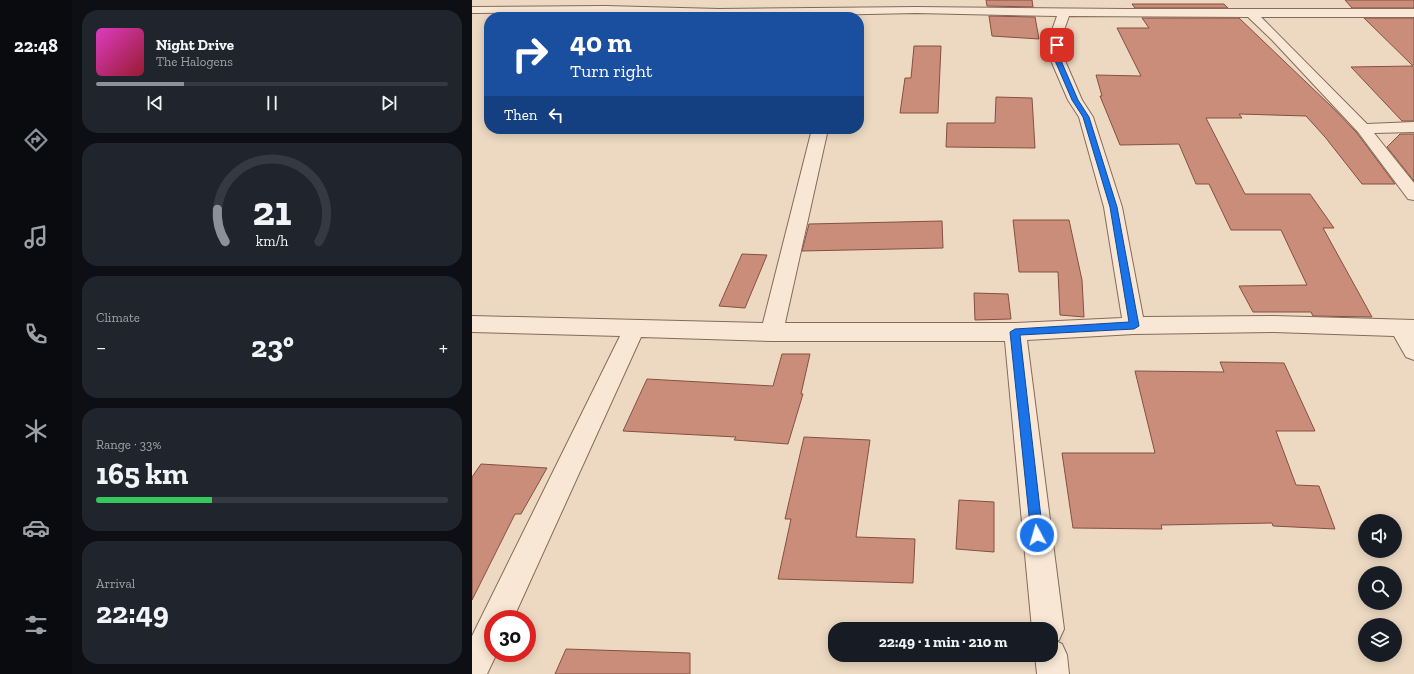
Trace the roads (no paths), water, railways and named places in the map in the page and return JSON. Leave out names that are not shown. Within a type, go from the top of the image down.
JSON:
[{"type":"street","points":[[474,10],[490,0]]},
{"type":"street","points":[[1116,0],[1126,13]]},
{"type":"street","points":[[864,12],[915,5],[1065,12],[1126,13],[1414,13]]},
{"type":"street","points":[[474,10],[605,9],[690,12]]},
{"type":"street","points":[[1065,12],[1057,33],[1056,56],[1075,100],[1086,117],[1113,207],[1134,326]]},
{"type":"street","points":[[1252,13],[1363,128],[1414,195]]},
{"type":"street","points":[[1363,128],[1414,127]]},
{"type":"street","points":[[772,332],[819,134]]},
{"type":"street","points":[[472,324],[772,332],[1015,332],[1134,326],[1274,324],[1408,328],[1414,351]]},
{"type":"street","points":[[501,610],[634,329]]},
{"type":"street","points":[[1015,332],[1047,622]]},
{"type":"street","points":[[472,671],[484,646]]},
{"type":"street","points":[[1051,662],[1053,674]]}]
